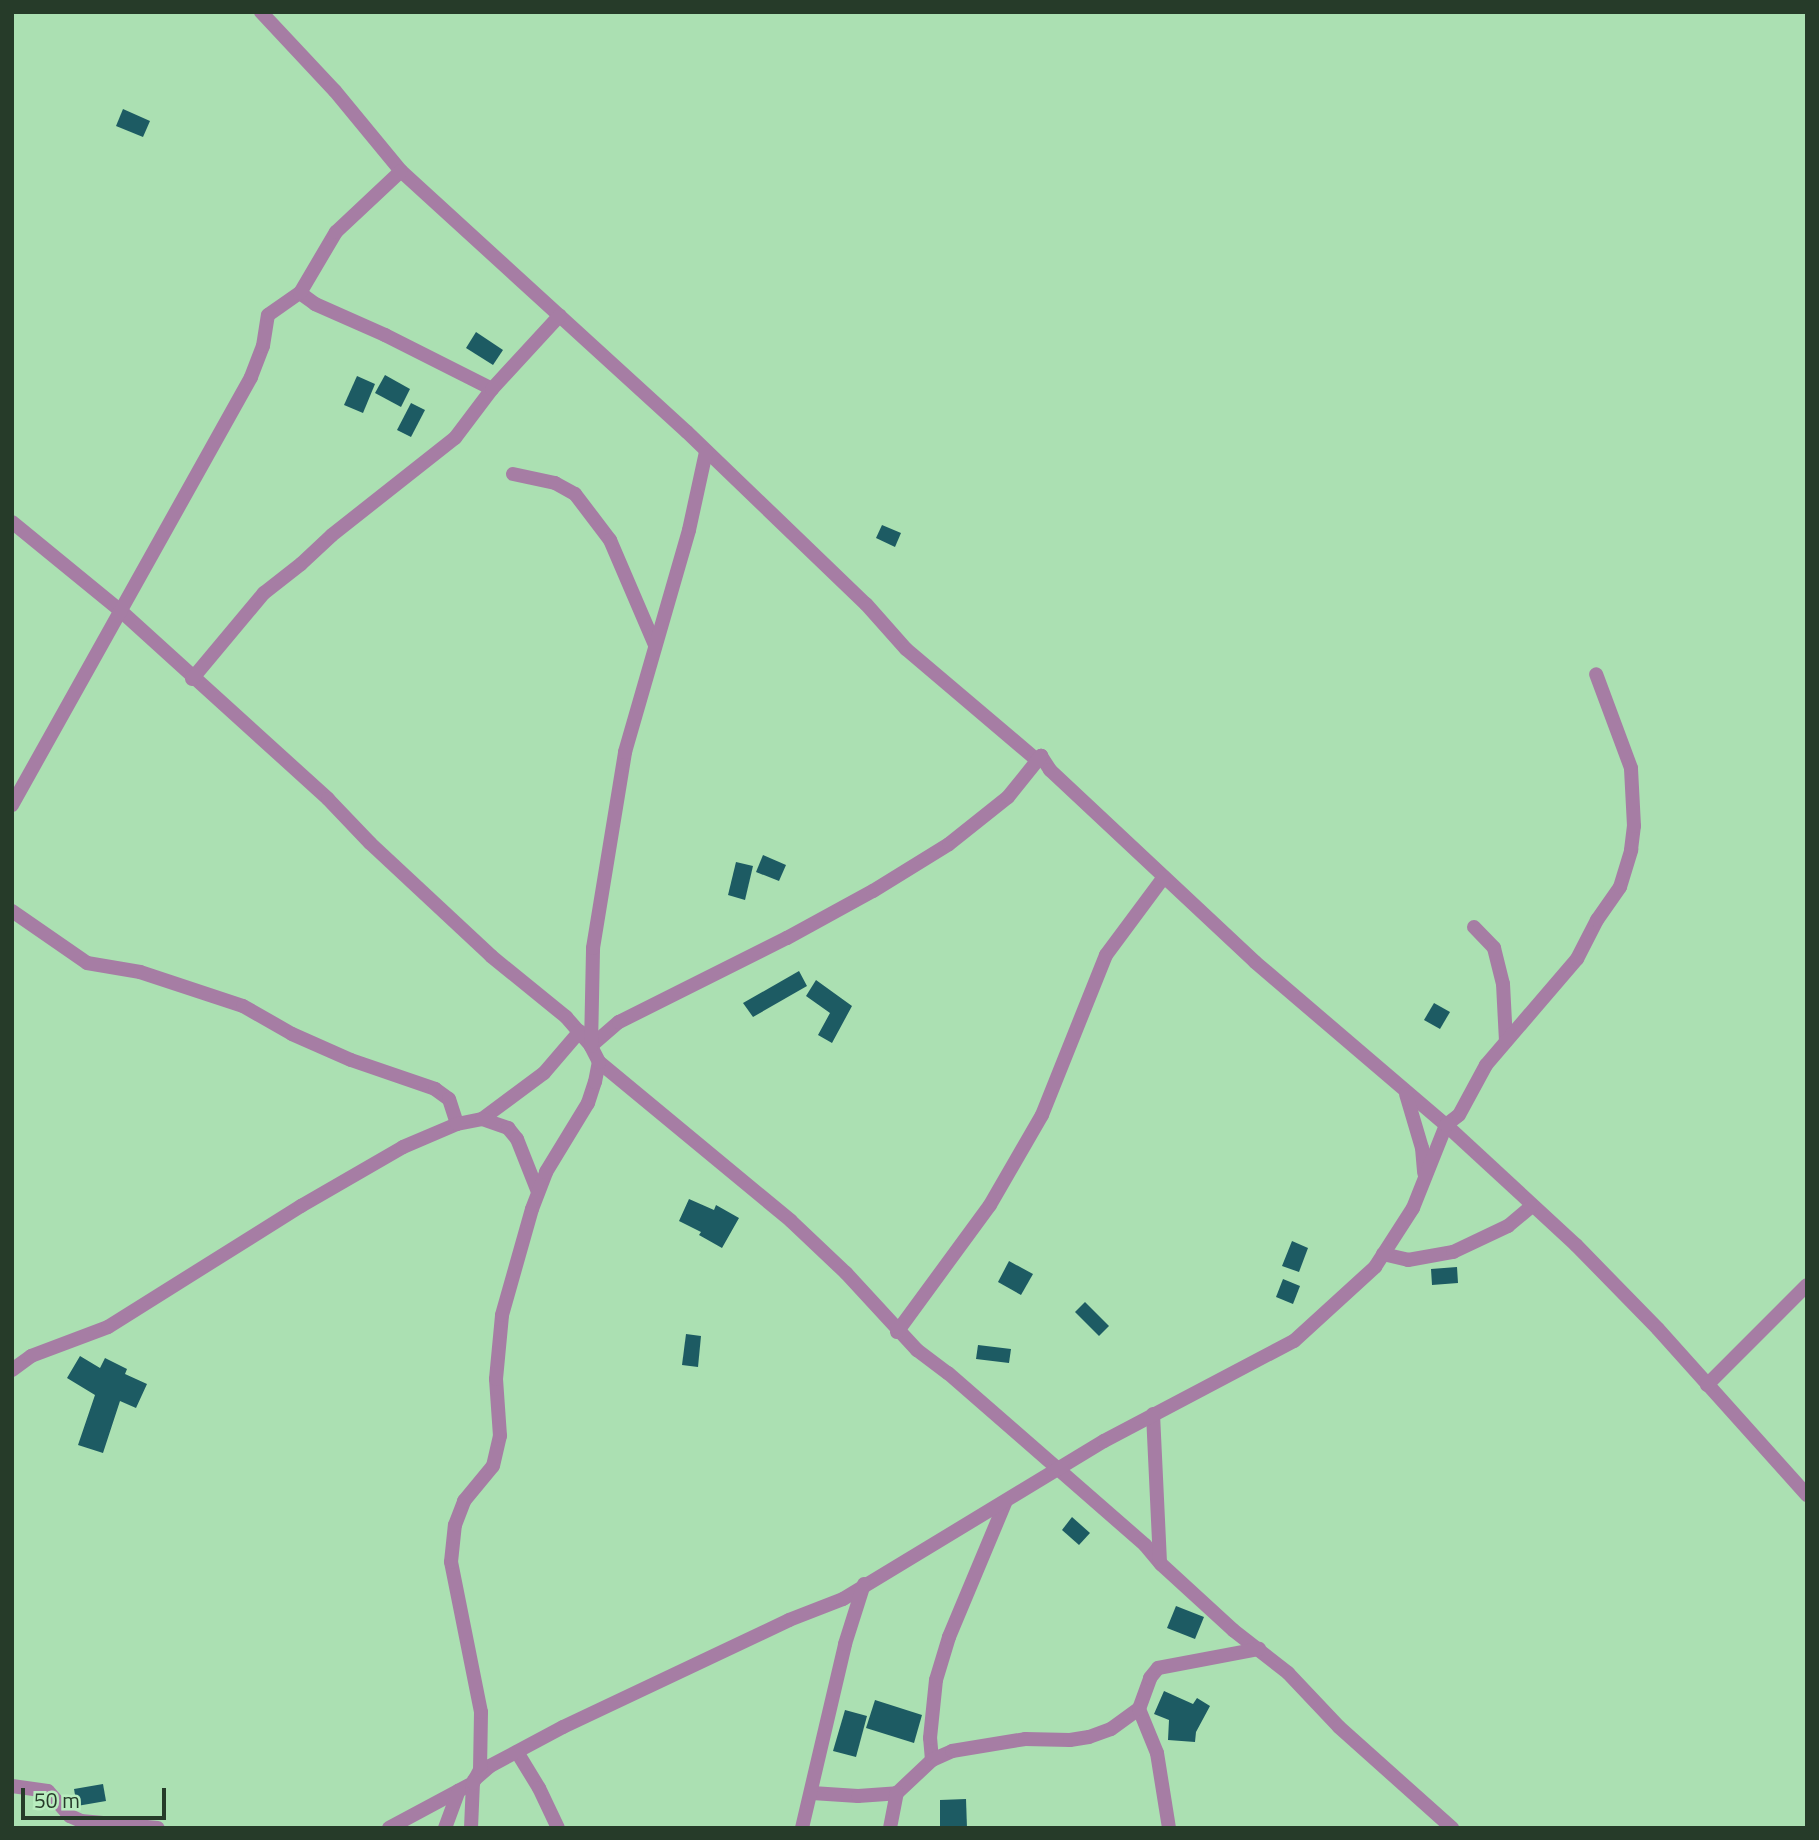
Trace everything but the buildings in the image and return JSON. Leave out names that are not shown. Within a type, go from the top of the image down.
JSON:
[{"type":"street","points":[[261,12],[335,91],[401,171],[706,452],[866,604],[906,649],[1037,760],[1041,756]]},
{"type":"street","points":[[12,805],[251,377],[263,346],[268,315],[300,293],[336,232],[401,171]]},
{"type":"street","points":[[300,293],[315,304],[385,335],[492,389]]},
{"type":"street","points":[[192,679],[264,593],[332,535],[455,439],[492,389],[560,315]]},
{"type":"street","points":[[591,1046],[593,948],[625,752],[689,530],[706,452]]},
{"type":"street","points":[[513,474],[555,483],[575,494],[610,540],[655,646]]},
{"type":"street","points":[[12,522],[122,612],[192,679],[328,799],[491,956],[580,1031],[599,1062],[791,1221],[846,1273],[897,1332],[1000,1417],[1145,1545],[1161,1564],[1233,1630],[1288,1673],[1339,1727],[1452,1828]]},
{"type":"street","points":[[389,1828],[474,1781],[491,1766],[562,1727],[789,1620],[842,1599],[1153,1414],[1294,1341],[1375,1267],[1413,1208],[1446,1125],[1459,1115],[1475,1082],[1506,1041],[1577,959],[1597,920],[1620,887],[1631,850],[1634,826],[1631,768],[1596,674]]},
{"type":"street","points":[[1041,756],[1050,770],[1255,961],[1446,1125],[1532,1206],[1658,1329],[1807,1495]]},
{"type":"street","points":[[591,1046],[619,1022],[798,932],[950,844],[1008,797],[1041,756]]},
{"type":"street","points":[[897,1332],[990,1205],[1042,1115],[1107,956],[1164,877]]},
{"type":"street","points":[[12,911],[87,963],[140,972],[243,1006],[315,1044],[435,1089],[449,1099],[457,1124]]},
{"type":"street","points":[[1474,926],[1494,948],[1504,996],[1506,1041]]},
{"type":"street","points":[[12,1370],[31,1356],[108,1327],[301,1206],[403,1147],[457,1124],[482,1119],[544,1073],[580,1031]]},
{"type":"street","points":[[471,1828],[474,1781],[480,1770],[481,1712],[451,1562],[454,1525],[464,1501],[493,1466],[500,1436],[496,1379],[502,1315],[538,1192],[546,1172],[588,1103],[599,1062]]},
{"type":"street","points":[[1406,1093],[1422,1148],[1424,1177]]},
{"type":"street","points":[[482,1119],[508,1128],[517,1139],[538,1192]]},
{"type":"street","points":[[1383,1254],[1408,1260],[1453,1252],[1507,1226],[1532,1206]]},
{"type":"street","points":[[1707,1385],[1807,1285]]},
{"type":"street","points":[[1153,1414],[1161,1564]]},
{"type":"street","points":[[932,1760],[930,1738],[936,1679],[949,1637],[1006,1501]]},
{"type":"street","points":[[802,1828],[845,1644],[864,1584]]},
{"type":"street","points":[[890,1828],[897,1793],[932,1760],[951,1751],[1025,1739],[1070,1740],[1089,1737],[1111,1729],[1139,1709],[1150,1678],[1158,1668],[1259,1650]]},
{"type":"street","points":[[1139,1709],[1157,1753],[1169,1828]]},
{"type":"street","points":[[517,1752],[539,1788],[558,1828]]},
{"type":"street","points":[[12,1786],[48,1791],[70,1816],[81,1821],[158,1828]]},
{"type":"street","points":[[445,1828],[458,1790]]},
{"type":"street","points":[[812,1793],[858,1796],[897,1793]]}]
